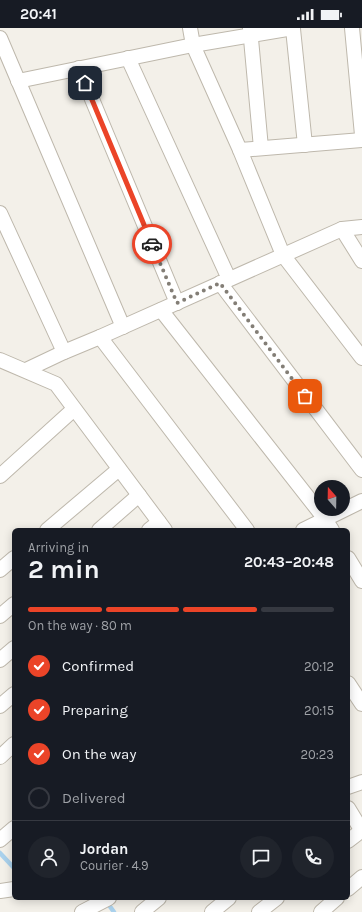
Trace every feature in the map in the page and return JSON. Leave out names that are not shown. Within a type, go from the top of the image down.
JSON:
[{"type":"street","points":[[190,28],[193,45],[240,150],[284,255],[362,358]]},
{"type":"street","points":[[18,81],[251,32],[293,28],[305,145]]},
{"type":"street","points":[[352,28],[362,135]]},
{"type":"street","points":[[251,32],[261,148]]},
{"type":"street","points":[[0,38],[123,327]]},
{"type":"street","points":[[128,58],[224,281],[362,470]]},
{"type":"street","points":[[79,68],[177,303]]},
{"type":"street","points":[[240,150],[362,140]]},
{"type":"street","points":[[0,214],[64,352]]},
{"type":"street","points":[[26,370],[342,229],[362,227]]},
{"type":"street","points":[[342,229],[362,261]]},
{"type":"street","points":[[161,310],[328,525]]},
{"type":"street","points":[[100,337],[245,528]]},
{"type":"street","points":[[2,364],[26,370],[56,384],[139,495],[158,527]]},
{"type":"street","points":[[0,476],[74,409]]},
{"type":"street","points":[[49,528],[120,469]]},
{"type":"street","points":[[101,528],[139,495]]},
{"type":"street","points":[[313,528],[328,525],[362,502]]},
{"type":"street","points":[[0,570],[12,560]]},
{"type":"street","points":[[350,561],[362,581]]},
{"type":"street","points":[[0,616],[12,606]]},
{"type":"street","points":[[0,660],[12,650]]},
{"type":"street","points":[[350,686],[362,704]]},
{"type":"street","points":[[0,706],[12,696]]},
{"type":"street","points":[[0,757],[12,746]]},
{"type":"street","points":[[350,786],[362,782]]},
{"type":"street","points":[[350,811],[362,831],[350,840]]},
{"type":"street","points":[[0,840],[12,830]]},
{"type":"street","points":[[350,887],[362,876]]},
{"type":"street","points":[[0,891],[12,889]]},
{"type":"street","points":[[82,912],[105,900]]},
{"type":"street","points":[[142,912],[157,900]]},
{"type":"street","points":[[212,912],[227,900]]},
{"type":"street","points":[[259,912],[274,900]]},
{"type":"street","points":[[321,912],[335,900]]},
{"type":"waterway","points":[[0,853],[12,866]]},
{"type":"waterway","points":[[106,901],[114,912]]},
{"type":"way so far","points":[[152,244],[177,303],[220,283],[305,396]]},
{"type":"route","points":[[85,83],[152,244]]}]
